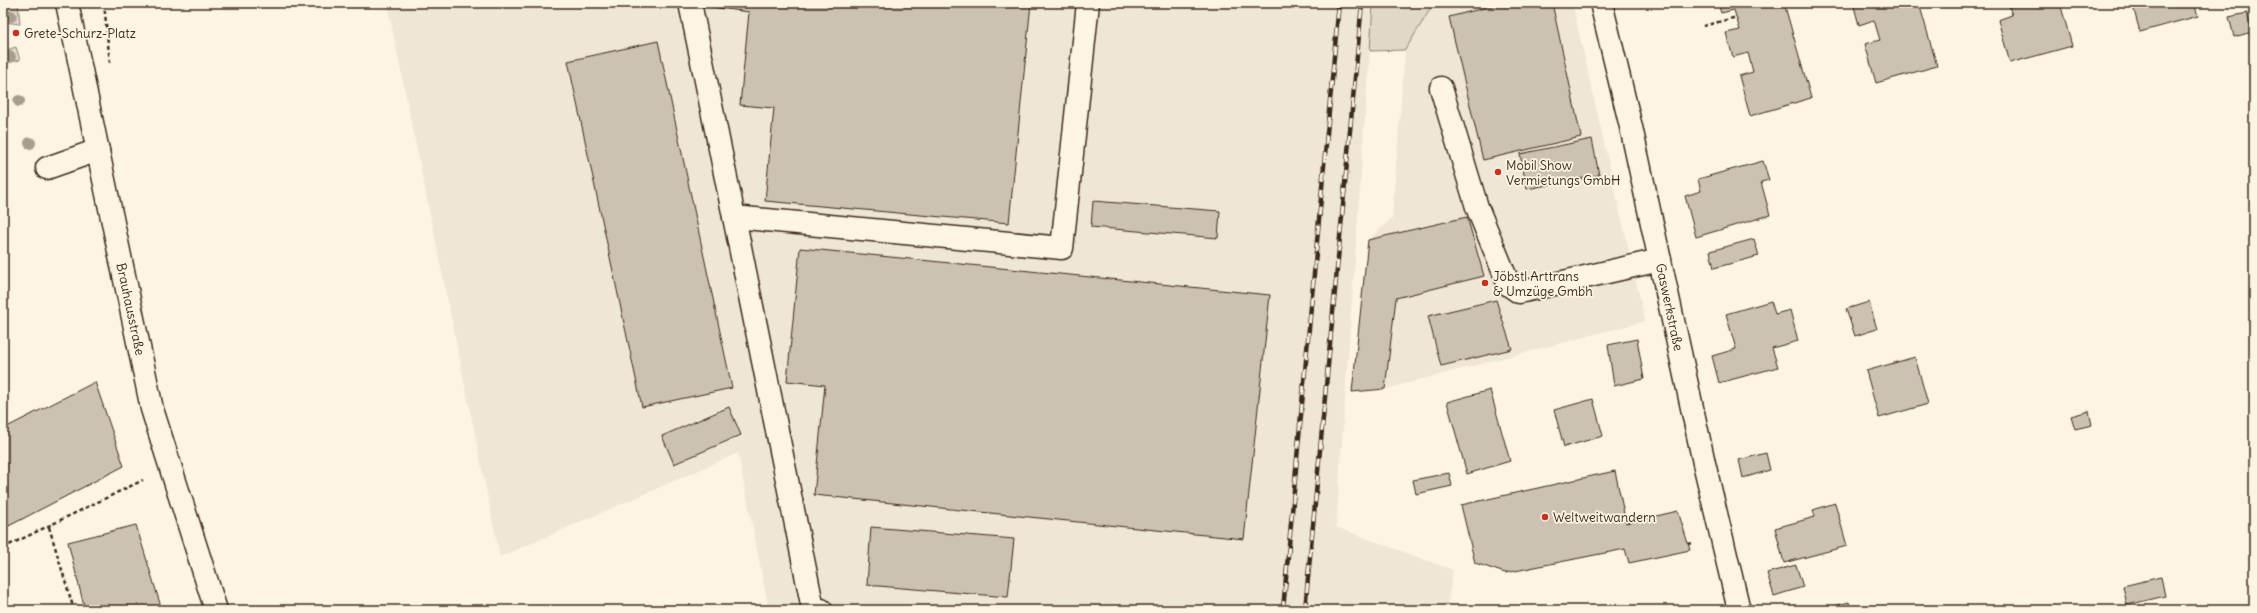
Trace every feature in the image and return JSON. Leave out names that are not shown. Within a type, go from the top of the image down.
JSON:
[{"type":"street","name":"Brauhausstraße","points":[[67,3],[152,410],[216,610]]},
{"type":"street","points":[[690,3],[813,609],[821,610]]},
{"type":"street","points":[[734,217],[1062,248],[1088,3]]},
{"type":"street","name":"Gaswerkstraße","points":[[1601,3],[1660,260],[1704,464],[1739,610]]},
{"type":"street","points":[[1441,88],[1477,207],[1508,284],[1519,292],[1660,260]]},
{"type":"street","points":[[46,168],[98,150]]},
{"type":"path","points":[[104,3],[110,66]]},
{"type":"path","points":[[1784,4],[1789,3]]},
{"type":"path","points":[[1703,26],[1737,17]]},
{"type":"path","points":[[3,548],[49,527],[143,480]]},
{"type":"path","points":[[49,527],[74,610]]},
{"type":"path","points":[[1688,544],[1693,543]]},
{"type":"shaded area","name":"Grete-Schurz-Platz","points":[[3,3],[18,3],[20,24],[3,22]]},
{"type":"shaded area","points":[[387,3],[1373,3],[1336,527],[1453,570],[1447,610],[769,610],[738,453],[500,557]]},
{"type":"shaded area","points":[[1373,3],[1434,3],[1405,50],[1370,51]]},
{"type":"shaded area","points":[[1434,3],[1572,3],[1645,321],[1385,389],[1352,392],[1368,240],[1392,218],[1405,50]]},
{"type":"shaded area","name":"Grete-Schurz-Platz","points":[[16,47],[20,60],[3,64],[3,51]]},
{"type":"building","points":[[702,3],[1031,3],[1009,223],[765,201],[774,108],[740,105],[749,12],[703,6]]},
{"type":"building","points":[[1503,3],[1552,3],[1581,137],[1483,160],[1449,17]]},
{"type":"building","points":[[1718,3],[1784,3],[1811,98],[1750,116],[1739,76],[1753,72],[1748,53],[1733,57],[1726,33],[1740,30],[1734,10],[1721,13]]},
{"type":"building","points":[[1853,3],[1919,3],[1937,66],[1876,83],[1865,44],[1880,40],[1874,20],[1859,25]]},
{"type":"building","points":[[2008,3],[2060,3],[2072,46],[2010,63],[1998,20],[2012,15]]},
{"type":"building","points":[[2132,3],[2194,3],[2198,16],[2140,32]]},
{"type":"building","points":[[2247,13],[2252,32],[2234,37],[2229,17]]},
{"type":"building","points":[[658,41],[732,388],[642,407],[568,61]]},
{"type":"building","points":[[1592,139],[1599,175],[1527,189],[1520,154]]},
{"type":"building","points":[[1763,161],[1769,180],[1761,182],[1770,215],[1696,237],[1685,196],[1701,191],[1698,179]]},
{"type":"building","points":[[1093,201],[1220,211],[1218,238],[1091,227]]},
{"type":"building","points":[[1467,217],[1484,276],[1396,298],[1385,389],[1352,392],[1368,240]]},
{"type":"building","points":[[1754,239],[1759,256],[1714,268],[1710,251]]},
{"type":"building","points":[[800,248],[1270,295],[1244,539],[814,495],[825,385],[787,381]]},
{"type":"building","points":[[1496,300],[1512,349],[1441,366],[1428,316]]},
{"type":"building","points":[[1771,301],[1775,314],[1790,310],[1798,341],[1772,348],[1778,367],[1719,383],[1712,356],[1736,349],[1726,314]]},
{"type":"building","points":[[1869,302],[1877,329],[1855,336],[1846,309]]},
{"type":"building","points":[[1637,339],[1644,379],[1614,386],[1608,345]]},
{"type":"building","points":[[1915,357],[1928,404],[1879,418],[1866,371]]},
{"type":"building","points":[[95,382],[124,466],[3,529],[3,429]]},
{"type":"building","points":[[1490,390],[1510,461],[1467,474],[1447,402]]},
{"type":"building","points":[[1593,399],[1603,436],[1564,447],[1554,410]]},
{"type":"building","points":[[729,407],[741,435],[674,464],[662,436]]},
{"type":"building","points":[[2089,411],[2092,425],[2075,429],[2071,416]]},
{"type":"building","points":[[1766,453],[1770,470],[1743,478],[1739,460]]},
{"type":"building","name":"Weltweitwandern","points":[[1615,471],[1626,523],[1678,511],[1690,550],[1629,563],[1625,549],[1505,573],[1475,563],[1461,505]]},
{"type":"building","points":[[1449,473],[1452,486],[1416,494],[1413,480]]},
{"type":"building","points":[[1835,503],[1847,546],[1784,563],[1775,528],[1815,517],[1813,510]]},
{"type":"building","points":[[136,525],[162,610],[85,610],[68,542]]},
{"type":"building","points":[[871,527],[1014,539],[1008,597],[867,585]]},
{"type":"building","points":[[1796,565],[1803,587],[1774,596],[1767,573]]},
{"type":"building","points":[[2161,577],[2165,596],[2127,605],[2123,586]]},
{"type":"building","points":[[1849,602],[1851,610],[1821,610]]},
{"type":"railway","points":[[1283,610],[1339,3]]},
{"type":"railway","points":[[1305,610],[1362,3]]},
{"type":"place","name":"Grete-Schurz-Platz","points":[[16,33]]},
{"type":"place","name":"Mobil Show Vermietungs GmbH","points":[[1498,172]]},
{"type":"place","name":"Jöbstl Arttrans & Umzüge Gmbh","points":[[1485,283]]},
{"type":"place","name":"Weltweitwandern","points":[[1545,517]]}]
